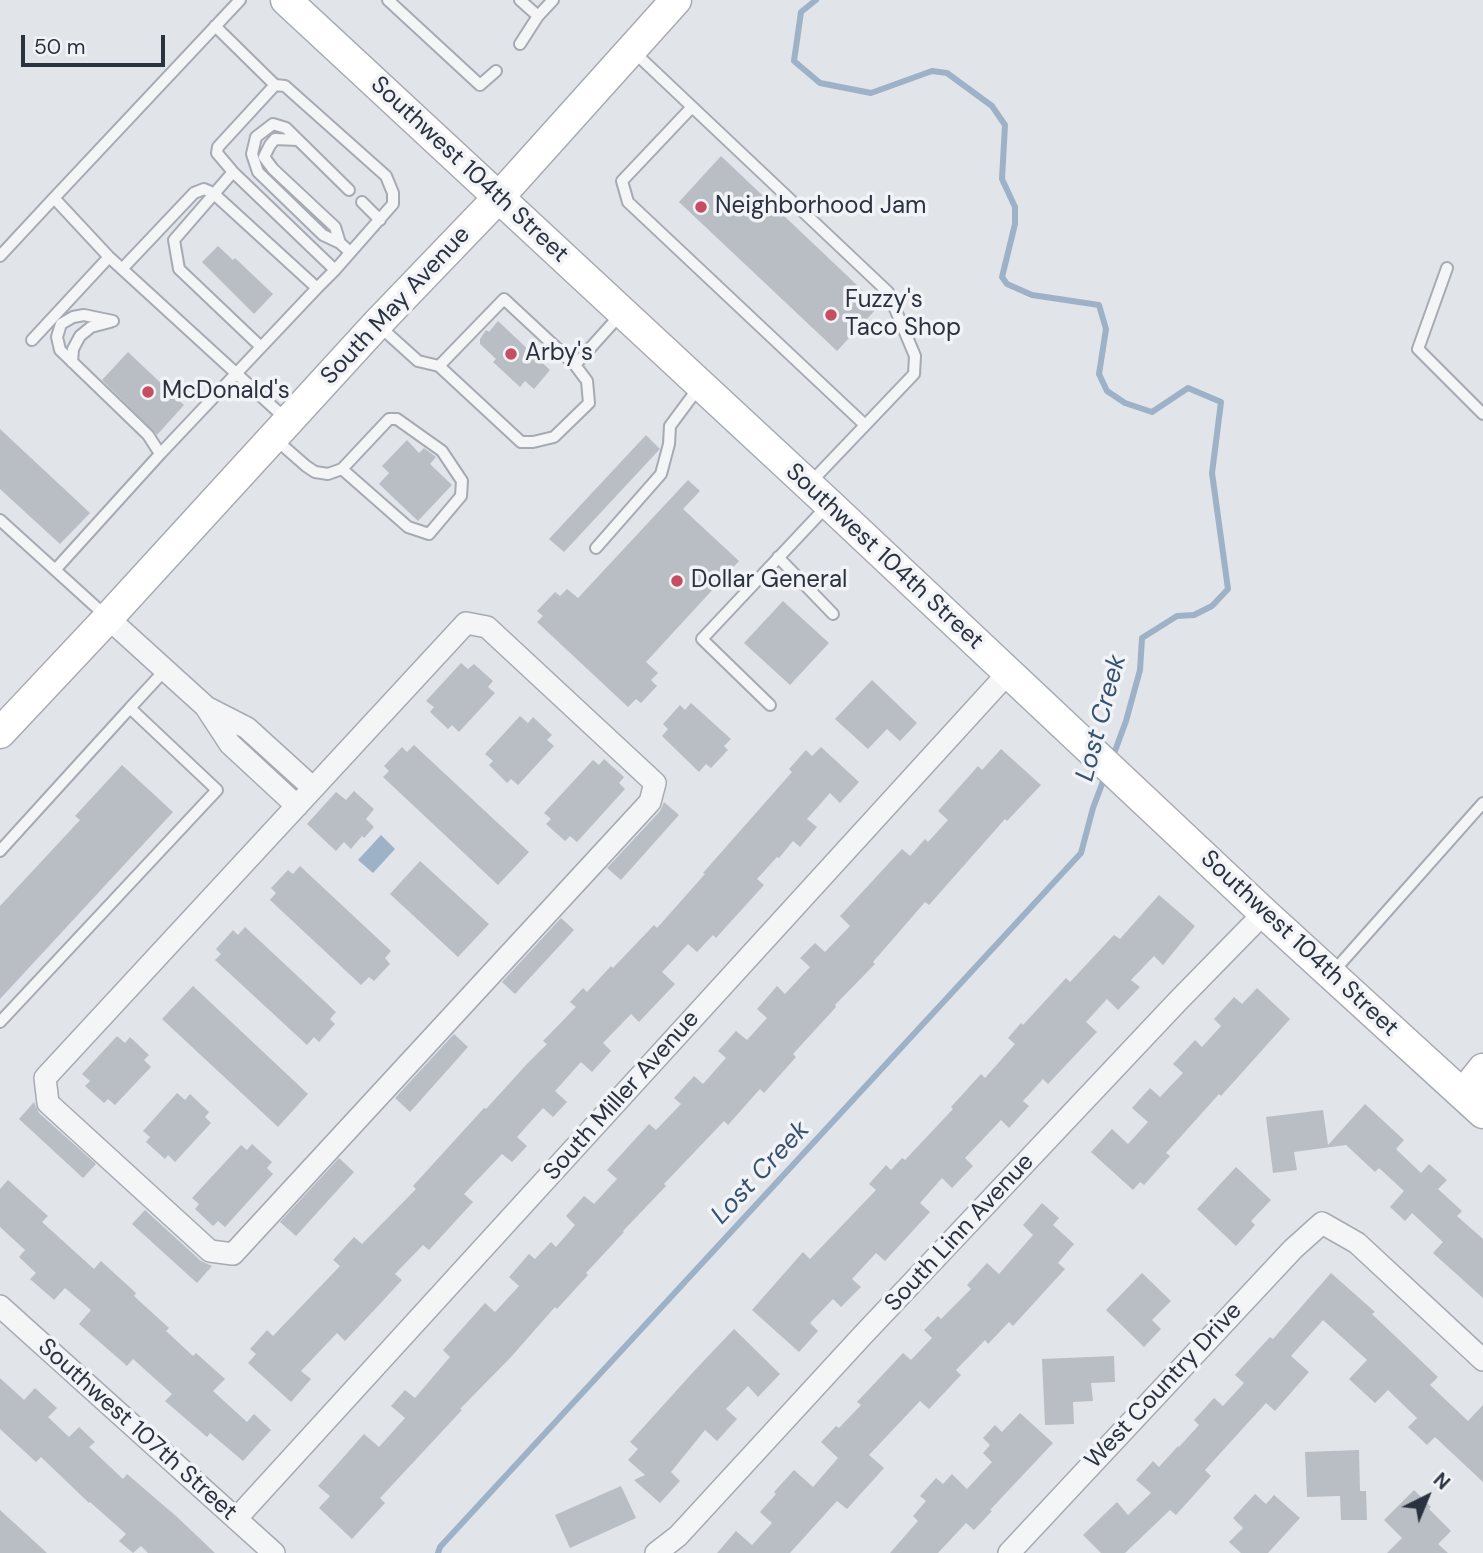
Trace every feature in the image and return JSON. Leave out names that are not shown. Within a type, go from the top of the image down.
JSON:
[{"type":"main road","name":"Southwest 104th Street","points":[[286,0],[819,494],[1264,913],[1473,1103]]},
{"type":"main road","name":"South May Avenue","points":[[0,733],[377,324],[499,197],[676,0]]},
{"type":"main road","points":[[1473,1103],[1483,1069]]},
{"type":"street","points":[[108,618],[205,706],[247,728],[313,788]]},
{"type":"street","points":[[466,623],[487,627],[655,783],[650,802],[233,1254],[210,1251],[48,1103],[45,1078],[313,788],[466,623]]},
{"type":"street","name":"South Miller Avenue","points":[[236,1519],[1008,673]]},
{"type":"street","points":[[205,706],[230,744],[297,806]]},
{"type":"street","name":"South Linn Avenue","points":[[656,1553],[678,1536],[872,1325],[1264,913]]},
{"type":"street","name":"West Country Drive","points":[[1009,1553],[1293,1249],[1322,1223],[1357,1242],[1483,1360]]},
{"type":"street","name":"Southwest 107th Street","points":[[0,1306],[274,1553]]},
{"type":"lane","points":[[0,256],[240,0]]},
{"type":"lane","points":[[388,0],[480,85],[496,71]]},
{"type":"lane","points":[[520,0],[538,16]]},
{"type":"lane","points":[[520,44],[538,16],[553,0]]},
{"type":"lane","points":[[55,570],[159,451],[335,270],[393,204],[393,193],[386,176],[285,86],[275,85],[215,26]]},
{"type":"lane","points":[[631,49],[888,292],[915,356],[914,374],[865,425],[778,558],[702,639],[771,705]]},
{"type":"lane","points":[[275,85],[218,146],[217,153],[233,172],[335,270]]},
{"type":"lane","points":[[692,107],[622,181],[628,202],[865,425]]},
{"type":"lane","points":[[349,190],[286,128],[272,124],[256,137],[252,155],[258,172],[323,235],[340,243],[350,252]]},
{"type":"lane","points":[[233,172],[174,240],[179,269],[261,347]]},
{"type":"lane","points":[[122,269],[194,193],[204,189],[213,193],[317,288]]},
{"type":"lane","points":[[54,198],[109,257],[236,373],[282,430],[306,466],[315,472],[328,474],[342,469],[389,419],[397,419],[442,451],[462,481],[461,496],[429,534],[408,527],[342,469]]},
{"type":"lane","points":[[362,202],[380,220]]},
{"type":"lane","points":[[32,340],[109,257]]},
{"type":"lane","points":[[1447,268],[1418,349],[1483,414]]},
{"type":"lane","points":[[377,324],[418,361],[439,366],[521,442],[554,437],[589,403],[587,382],[575,365],[504,299],[439,366]]},
{"type":"lane","points":[[575,365],[623,312]]},
{"type":"lane","points":[[72,362],[73,349],[80,336],[91,327],[113,321],[84,315],[73,317],[61,324],[57,337],[60,350],[72,362],[148,435],[159,451]]},
{"type":"lane","points":[[596,548],[661,474],[669,444],[670,426],[701,385]]},
{"type":"lane","points":[[0,520],[108,618]]},
{"type":"lane","points":[[778,558],[833,614]]},
{"type":"lane","points":[[2,844],[165,670]]},
{"type":"lane","points":[[0,1022],[217,790],[130,708]]},
{"type":"lane","points":[[1331,974],[1483,803]]},
{"type":"water","points":[[381,835],[395,849],[373,873],[358,860]]},
{"type":"building","points":[[721,156],[879,306],[837,351],[679,202]]},
{"type":"building","points":[[218,246],[233,260],[235,258],[273,294],[254,314],[202,262]]},
{"type":"building","name":"Arby's","points":[[498,321],[550,370],[534,389],[525,381],[520,387],[493,362],[496,359],[480,344],[486,330],[489,332]]},
{"type":"building","points":[[128,352],[184,405],[157,435],[102,380]]},
{"type":"building","points":[[0,429],[90,513],[60,544],[0,489]]},
{"type":"building","points":[[646,435],[660,449],[564,552],[549,539]]},
{"type":"building","points":[[407,440],[419,453],[424,448],[436,457],[430,464],[452,485],[418,521],[379,484],[389,473],[382,466]]},
{"type":"building","points":[[688,480],[700,491],[683,509],[739,561],[646,662],[658,673],[651,680],[657,686],[641,703],[636,699],[628,707],[537,622],[543,616],[537,611],[555,592],[560,596],[567,589],[578,598]]},
{"type":"building","points":[[783,601],[829,643],[790,685],[744,643]]},
{"type":"building","points":[[461,663],[468,669],[474,664],[493,681],[488,687],[495,693],[459,732],[452,725],[448,729],[430,712],[434,707],[426,701]]},
{"type":"building","points":[[872,680],[917,723],[900,741],[887,729],[868,749],[835,719]]},
{"type":"building","points":[[691,703],[731,739],[724,746],[728,750],[711,768],[706,764],[699,772],[662,736],[668,729],[663,724],[680,705],[685,710]]},
{"type":"building","points":[[520,716],[528,723],[533,717],[552,735],[547,740],[554,746],[518,785],[511,779],[507,783],[489,765],[493,761],[485,754]]},
{"type":"building","points":[[414,745],[529,852],[498,885],[383,777],[389,771],[384,766],[402,747],[407,752]]},
{"type":"building","points":[[821,747],[859,782],[840,803],[830,793],[807,819],[817,827],[800,847],[793,841],[779,858],[777,857],[757,879],[764,885],[716,938],[713,935],[697,952],[688,944],[662,972],[675,984],[639,1022],[631,1014],[603,1043],[611,1051],[592,1072],[581,1062],[555,1091],[567,1102],[553,1117],[543,1108],[517,1137],[527,1146],[512,1162],[502,1154],[464,1194],[473,1202],[429,1250],[423,1245],[395,1274],[402,1280],[378,1306],[345,1341],[337,1333],[301,1371],[311,1379],[291,1402],[248,1363],[256,1354],[250,1349],[267,1330],[273,1336],[340,1266],[333,1260],[354,1237],[362,1244],[416,1189],[413,1186],[547,1044],[543,1041],[576,1007],[570,1002],[583,988],[587,992],[654,925],[657,928],[792,772],[789,769],[806,750],[812,756]]},
{"type":"building","points":[[1001,749],[1041,785],[1007,821],[1005,819],[929,905],[925,902],[873,962],[875,964],[793,1054],[796,1057],[764,1093],[760,1089],[728,1125],[724,1121],[664,1184],[666,1186],[586,1273],[588,1275],[557,1309],[555,1307],[380,1498],[385,1503],[352,1539],[319,1508],[330,1496],[318,1486],[364,1434],[379,1447],[405,1418],[391,1406],[405,1390],[415,1398],[450,1357],[443,1350],[485,1303],[495,1312],[519,1286],[509,1277],[529,1254],[535,1259],[551,1242],[556,1247],[575,1225],[566,1216],[584,1196],[594,1204],[617,1179],[607,1170],[649,1124],[656,1130],[681,1104],[674,1098],[694,1076],[703,1084],[726,1058],[718,1051],[736,1031],[747,1040],[767,1018],[757,1009],[777,986],[785,994],[810,967],[800,958],[815,943],[825,952],[850,926],[840,916],[902,849],[910,856],[925,839],[928,842],[948,820],[938,811],[978,766],[982,770]]},
{"type":"building","points":[[604,759],[624,777],[619,783],[625,789],[577,842],[570,836],[565,841],[546,824],[551,819],[544,813],[593,760],[599,765]]},
{"type":"building","points":[[122,765],[173,812],[0,999],[0,906],[80,820],[75,816]]},
{"type":"building","points":[[354,791],[374,809],[366,819],[374,827],[351,849],[344,842],[336,851],[307,824],[336,792],[346,800]]},
{"type":"building","points":[[664,802],[679,815],[621,880],[607,868],[660,811]]},
{"type":"building","points":[[420,861],[489,924],[458,957],[390,894]]},
{"type":"building","points":[[300,866],[391,951],[385,958],[390,964],[374,981],[369,977],[361,985],[270,900],[276,893],[271,888],[288,870],[293,874]]},
{"type":"building","points":[[1159,895],[1195,926],[1163,965],[1154,956],[1131,980],[1140,987],[1118,1010],[1107,999],[1086,1022],[1097,1032],[1048,1084],[1043,1079],[1023,1101],[1029,1106],[1009,1128],[1001,1120],[965,1158],[973,1166],[952,1188],[942,1178],[920,1203],[930,1212],[885,1261],[876,1253],[852,1279],[861,1287],[841,1307],[833,1299],[810,1323],[818,1331],[799,1352],[752,1310],[803,1252],[810,1259],[876,1190],[869,1184],[886,1165],[891,1170],[902,1158],[905,1160],[953,1109],[951,1107],[981,1074],[985,1078],[1015,1044],[1008,1038],[1021,1023],[1023,1025],[1066,978],[1070,982],[1114,935],[1120,939]]},
{"type":"building","points":[[561,918],[574,930],[515,994],[502,982]]},
{"type":"building","points":[[245,927],[336,1012],[330,1019],[335,1024],[319,1042],[314,1037],[307,1045],[215,960],[221,954],[216,949],[233,930],[238,935]]},
{"type":"building","points":[[193,986],[308,1094],[278,1127],[162,1019]]},
{"type":"building","points":[[1257,988],[1290,1019],[1166,1153],[1170,1156],[1144,1185],[1140,1182],[1133,1190],[1091,1152],[1112,1129],[1128,1144],[1148,1122],[1132,1108],[1150,1088],[1160,1097],[1183,1073],[1173,1064],[1195,1040],[1202,1047],[1221,1026],[1214,1019],[1234,997],[1242,1004]]},
{"type":"building","points":[[454,1034],[468,1047],[410,1112],[395,1098]]},
{"type":"building","points":[[117,1036],[125,1043],[130,1037],[149,1055],[144,1060],[151,1067],[115,1105],[108,1099],[104,1103],[85,1086],[90,1081],[82,1074]]},
{"type":"building","points":[[177,1093],[185,1100],[190,1094],[209,1112],[205,1117],[211,1123],[175,1162],[168,1155],[165,1159],[146,1142],[150,1137],[143,1131]]},
{"type":"building","points":[[34,1102],[39,1113],[96,1164],[83,1178],[19,1119]]},
{"type":"building","points":[[1365,1104],[1404,1140],[1396,1149],[1421,1173],[1429,1164],[1447,1180],[1438,1189],[1462,1211],[1457,1216],[1483,1239],[1483,1298],[1433,1253],[1443,1242],[1412,1213],[1405,1221],[1390,1207],[1404,1191],[1379,1168],[1375,1172],[1346,1145],[1294,1152],[1297,1170],[1273,1173],[1266,1117],[1323,1110],[1328,1145]]},
{"type":"building","points":[[252,1144],[272,1162],[267,1168],[273,1174],[225,1227],[218,1221],[213,1226],[195,1209],[199,1204],[192,1198],[241,1145],[247,1150]]},
{"type":"building","points":[[339,1158],[354,1172],[296,1236],[280,1222]]},
{"type":"building","points":[[1236,1167],[1271,1200],[1251,1221],[1255,1225],[1236,1246],[1197,1209]]},
{"type":"building","points":[[8,1180],[48,1216],[42,1222],[94,1269],[101,1261],[169,1328],[166,1331],[193,1356],[196,1353],[225,1379],[213,1391],[247,1422],[254,1414],[271,1430],[243,1461],[210,1433],[207,1437],[165,1401],[172,1394],[133,1359],[127,1366],[79,1324],[91,1310],[65,1288],[54,1300],[30,1279],[36,1273],[19,1257],[25,1250],[0,1227],[0,1189]]},
{"type":"building","points":[[1042,1203],[1059,1218],[1053,1225],[1074,1244],[1058,1263],[1065,1269],[1013,1326],[1009,1322],[988,1344],[985,1340],[956,1370],[961,1375],[929,1409],[920,1401],[869,1455],[884,1468],[847,1509],[837,1501],[790,1553],[717,1553],[736,1531],[752,1545],[772,1523],[760,1512],[794,1470],[813,1487],[838,1458],[821,1442],[861,1405],[857,1402],[903,1353],[911,1360],[932,1338],[924,1330],[938,1316],[941,1319],[971,1289],[967,1285],[987,1263],[999,1274],[1033,1235],[1023,1225]]},
{"type":"building","points":[[145,1210],[201,1261],[212,1266],[197,1283],[132,1224]]},
{"type":"building","points":[[1142,1273],[1171,1301],[1152,1320],[1161,1329],[1144,1347],[1106,1310]]},
{"type":"building","points":[[1331,1273],[1375,1312],[1372,1314],[1438,1377],[1430,1385],[1468,1421],[1483,1405],[1483,1482],[1435,1437],[1427,1445],[1408,1427],[1417,1418],[1388,1390],[1375,1403],[1349,1379],[1367,1360],[1323,1320],[1291,1356],[1309,1372],[1275,1411],[1266,1403],[1205,1470],[1211,1476],[1176,1515],[1170,1510],[1125,1553],[1101,1553],[1083,1535],[1117,1502],[1128,1515],[1151,1493],[1136,1480],[1153,1461],[1159,1467],[1179,1447],[1199,1425],[1194,1420],[1214,1398],[1223,1406],[1244,1383],[1235,1375],[1270,1337],[1273,1339]]},
{"type":"building","points":[[734,1329],[780,1374],[758,1397],[748,1386],[726,1409],[737,1419],[717,1441],[705,1430],[671,1472],[680,1481],[660,1503],[634,1480],[645,1475],[628,1460],[638,1449],[630,1442]]},
{"type":"building","points":[[1114,1356],[1115,1382],[1091,1383],[1093,1401],[1073,1402],[1074,1424],[1045,1425],[1042,1359]]},
{"type":"building","points":[[0,1378],[24,1400],[35,1388],[57,1408],[48,1417],[69,1437],[79,1427],[95,1442],[89,1447],[123,1479],[127,1474],[215,1553],[148,1553],[141,1546],[133,1553],[119,1541],[126,1534],[41,1457],[36,1462],[0,1429]]},
{"type":"building","points":[[1020,1413],[1053,1443],[990,1510],[992,1511],[974,1530],[966,1523],[938,1553],[890,1553],[918,1521],[913,1516],[926,1501],[920,1496],[936,1478],[943,1484],[952,1474],[967,1489],[992,1462],[983,1453],[990,1445],[983,1438],[995,1425],[1002,1432]]},
{"type":"building","points":[[1359,1450],[1360,1491],[1366,1491],[1367,1520],[1341,1520],[1340,1496],[1307,1497],[1305,1452]]},
{"type":"building","points":[[621,1486],[636,1518],[570,1548],[555,1515]]},
{"type":"building","points":[[1414,1490],[1451,1531],[1438,1544],[1448,1553],[1387,1553],[1402,1538],[1384,1520]]},
{"type":"building","points":[[1255,1494],[1266,1504],[1274,1495],[1300,1518],[1268,1553],[1241,1553],[1229,1542],[1243,1528],[1233,1518]]},
{"type":"building","points":[[0,1510],[47,1553],[0,1553]]},
{"type":"waterway","name":"Lost Creek","points":[[816,0],[801,12],[794,61],[820,83],[871,93],[932,71],[947,73],[992,106],[1005,125],[1002,179],[1015,207],[1015,224],[1002,277],[1007,284],[1032,295],[1099,305],[1106,329],[1099,374],[1107,391],[1125,403],[1152,412],[1188,388],[1221,402],[1212,473],[1228,589],[1212,606],[1194,615],[1177,616],[1142,638],[1140,670],[1112,759]]},
{"type":"waterway","name":"Lost Creek","points":[[438,1553],[440,1547],[1081,853],[1105,776]]},
{"type":"place","name":"Neighborhood Jam","points":[[701,207]]},
{"type":"place","name":"Fuzzy's Taco Shop","points":[[831,315]]},
{"type":"place","name":"Arby's","points":[[511,354]]},
{"type":"place","name":"McDonald's","points":[[148,392]]},
{"type":"place","name":"Dollar General","points":[[677,581]]}]
